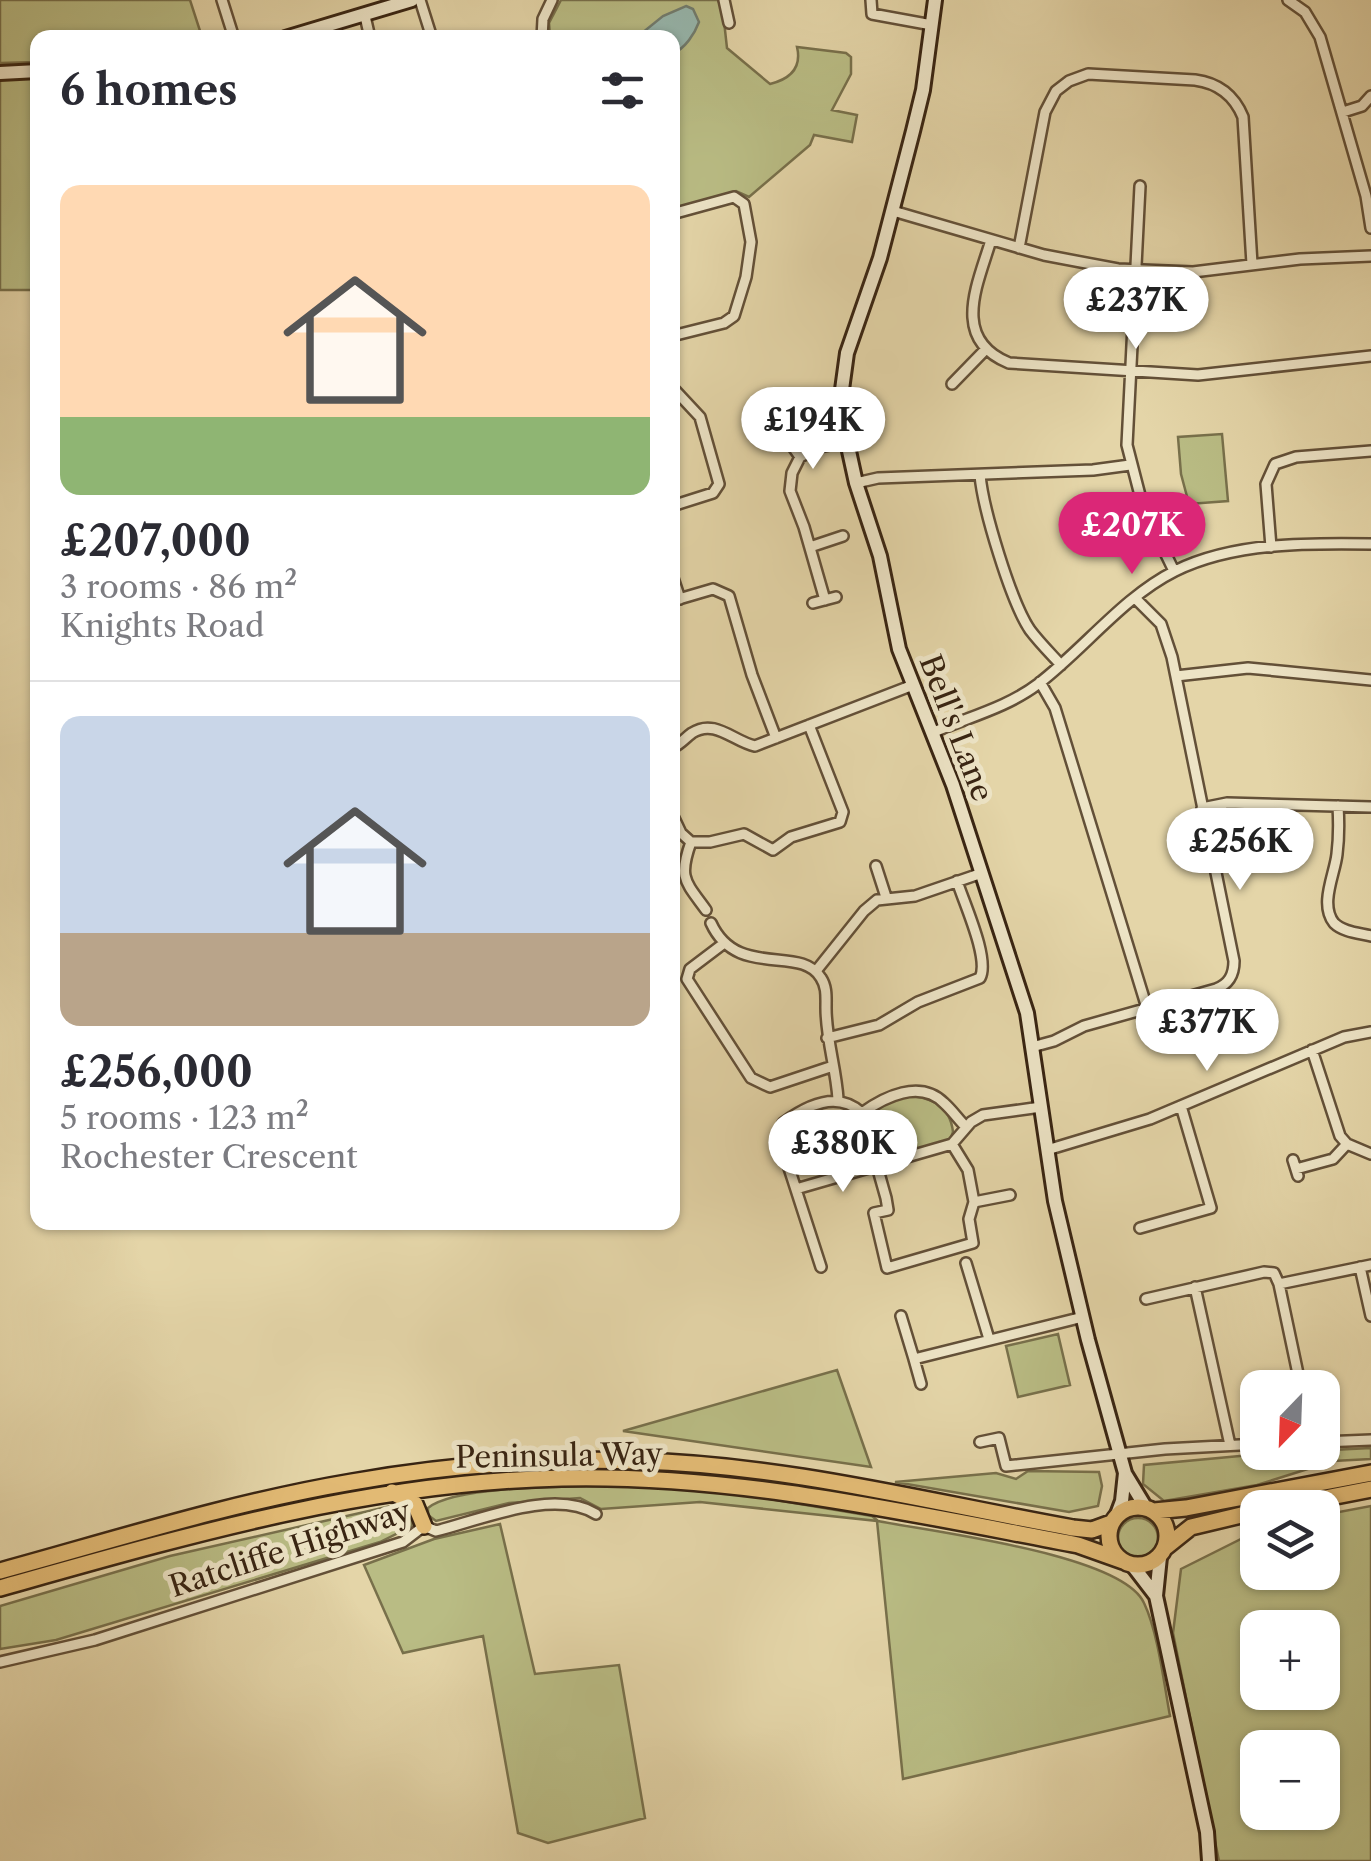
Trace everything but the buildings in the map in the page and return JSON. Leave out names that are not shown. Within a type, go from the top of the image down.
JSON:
[{"type":"main road","name":"Peninsula Way","points":[[0,1571],[265,1499],[444,1468],[565,1460],[641,1461],[751,1470],[1073,1528],[1092,1530],[1114,1520]]},
{"type":"main road","points":[[1240,1515],[1191,1527],[1150,1564],[1128,1563],[1109,1542],[1114,1520],[1132,1508],[1186,1508],[1371,1473]]},
{"type":"main road","name":"Peninsula Way","points":[[0,1588],[275,1514],[392,1492],[562,1478],[639,1479],[760,1489],[1078,1545],[1128,1563]]},
{"type":"main road","points":[[422,1518],[424,1501],[456,1484]]},
{"type":"main road","points":[[1340,1495],[1371,1489]]},
{"type":"main road","points":[[392,1492],[415,1504],[422,1518]]},
{"type":"main road","points":[[1150,1510],[1167,1531],[1163,1552]]},
{"type":"street","points":[[222,0],[231,30]]},
{"type":"street","points":[[314,30],[412,0]]},
{"type":"street","points":[[420,0],[429,30]]},
{"type":"street","points":[[542,30],[552,0]]},
{"type":"street","points":[[724,0],[728,23]]},
{"type":"street","points":[[870,0],[872,14],[932,25]]},
{"type":"street","name":"Bell's Lane","points":[[935,0],[923,90],[893,211],[846,353],[841,397],[845,442],[876,542],[897,640],[934,732],[1027,1014],[1047,1150],[1083,1317],[1121,1454],[1122,1501],[1114,1520]]},
{"type":"street","points":[[1288,0],[1305,12],[1320,37],[1344,112],[1371,228]]},
{"type":"street","points":[[364,16],[368,30]]},
{"type":"street","points":[[0,73],[30,71]]},
{"type":"street","points":[[1018,248],[1044,112],[1056,91],[1088,74],[1194,80],[1225,91],[1242,117],[1252,264]]},
{"type":"street","points":[[1344,112],[1362,106],[1371,96]]},
{"type":"street","points":[[1140,186],[1126,430],[1130,465],[1143,506],[1174,572]]},
{"type":"street","points":[[680,212],[734,196],[746,208],[752,236],[747,273],[734,316],[724,323],[680,334]]},
{"type":"street","points":[[893,211],[1082,264],[1134,271],[1193,272],[1371,256],[1371,245]]},
{"type":"street","points":[[991,240],[972,312],[976,332],[986,349],[1016,364],[1214,374],[1371,356]]},
{"type":"street","points":[[952,384],[986,349]]},
{"type":"street","points":[[680,396],[700,418],[720,484],[713,494],[680,504]]},
{"type":"street","points":[[751,409],[779,409],[784,434],[800,458]]},
{"type":"street","points":[[813,603],[830,598],[790,491],[792,473],[800,458],[820,447],[845,442]]},
{"type":"street","points":[[1270,547],[1266,484],[1275,464],[1288,458],[1371,451]]},
{"type":"street","points":[[856,483],[878,478],[1093,470],[1130,465]]},
{"type":"street","points":[[980,474],[984,507],[1020,611],[1061,665]]},
{"type":"street","points":[[810,547],[843,536]]},
{"type":"street","points":[[934,732],[1014,698],[1040,682],[1136,599],[1174,572],[1214,557],[1270,547],[1371,544]]},
{"type":"street","points":[[680,599],[713,589],[729,596],[776,738]]},
{"type":"street","points":[[1032,1046],[1054,1041],[1075,1029],[1216,989],[1228,983],[1233,972],[1234,961],[1165,632],[1136,599]]},
{"type":"street","points":[[1176,676],[1248,668],[1371,680]]},
{"type":"street","points":[[1040,682],[1055,708],[1148,1008]]},
{"type":"street","points":[[680,742],[707,728],[725,732],[751,746],[913,685]]},
{"type":"street","points":[[680,831],[692,842],[740,834],[773,850],[791,837],[840,822],[844,814],[809,725]]},
{"type":"street","points":[[1202,808],[1227,803],[1371,807]]},
{"type":"street","points":[[1338,806],[1330,912],[1334,923],[1343,929],[1371,936]]},
{"type":"street","points":[[692,842],[683,875],[706,910]]},
{"type":"street","points":[[876,866],[886,897]]},
{"type":"street","points":[[816,971],[864,911],[886,897],[916,896],[982,873]]},
{"type":"street","points":[[827,1038],[879,1025],[918,1002],[980,978],[984,972],[982,958],[957,881]]},
{"type":"street","points":[[710,923],[723,944],[745,955],[804,965],[816,971],[824,985],[827,1038],[838,1099]]},
{"type":"street","points":[[723,944],[690,969],[686,979],[751,1078],[774,1086],[833,1066]]},
{"type":"street","points":[[1047,1150],[1132,1126],[1344,1036],[1371,1032]]},
{"type":"street","points":[[1312,1050],[1337,1130],[1347,1144],[1371,1154]]},
{"type":"street","points":[[862,1113],[880,1100],[916,1092],[943,1101],[966,1126]]},
{"type":"street","points":[[821,1267],[780,1140],[780,1127],[812,1106],[838,1099],[862,1113],[879,1164],[888,1210],[874,1213],[887,1268],[973,1243],[969,1219],[974,1202],[968,1169],[952,1144]]},
{"type":"street","points":[[1140,1228],[1211,1208],[1180,1106]]},
{"type":"street","points":[[796,1189],[952,1144],[966,1126],[984,1114],[1041,1108]]},
{"type":"street","points":[[1296,1168],[1332,1160],[1347,1144]]},
{"type":"street","points":[[974,1202],[1010,1195]]},
{"type":"street","points":[[966,1263],[989,1340]]},
{"type":"street","points":[[1279,1284],[1366,1266],[1371,1316]]},
{"type":"street","points":[[1146,1299],[1271,1271],[1278,1277],[1297,1370]]},
{"type":"street","points":[[1195,1287],[1230,1445]]},
{"type":"street","points":[[901,1316],[921,1384]]},
{"type":"street","points":[[914,1359],[1083,1317]]},
{"type":"street","points":[[980,1442],[998,1438],[1006,1466],[1240,1445]]},
{"type":"street","points":[[1340,1441],[1371,1440]]},
{"type":"street","name":"Bell's Lane","points":[[1124,1473],[1150,1510]]},
{"type":"street","name":"Ratcliffe Highway","points":[[0,1662],[95,1640],[403,1542],[422,1518],[436,1531],[511,1509],[562,1504],[596,1514]]},
{"type":"street","points":[[1163,1552],[1156,1596],[1209,1861]]},
{"type":"street","points":[[1128,1563],[1156,1596]]},
{"type":"green space","points":[[0,0],[190,0],[200,30],[30,30],[30,62],[0,63]]},
{"type":"green space","points":[[561,0],[718,0],[727,48],[770,84],[793,72],[798,61],[797,47],[846,53],[851,57],[851,74],[832,110],[857,115],[852,142],[814,135],[810,145],[749,197],[736,191],[680,207],[680,30],[550,30]]},
{"type":"green space","points":[[30,77],[30,290],[0,290],[0,78]]},
{"type":"green space","points":[[1222,434],[1228,501],[1189,504],[1181,474],[1178,437]]},
{"type":"green space","points":[[905,1095],[937,1104],[948,1115],[953,1132],[950,1140],[884,1159],[868,1116],[872,1110]]},
{"type":"green space","points":[[1058,1334],[1070,1385],[1018,1397],[1006,1346]]},
{"type":"green space","points":[[837,1370],[871,1467],[623,1431]]},
{"type":"green space","points":[[1371,1448],[1371,1459],[1340,1461],[1340,1450]]},
{"type":"green space","points":[[1240,1456],[1240,1470],[1304,1470],[1257,1485],[1164,1501],[1143,1484],[1144,1465]]},
{"type":"green space","points":[[1028,1471],[1099,1472],[1102,1486],[1098,1506],[1069,1512],[895,1482],[996,1473],[1016,1479]]},
{"type":"green space","points":[[639,1485],[722,1491],[872,1516],[878,1521],[1023,1548],[1101,1571],[1128,1586],[1144,1603],[1157,1643],[1170,1716],[903,1779],[877,1521],[700,1502],[601,1509],[580,1498],[509,1503],[436,1521],[428,1515],[428,1508],[468,1494]]},
{"type":"green space","points":[[395,1505],[411,1513],[412,1526],[380,1542],[56,1640],[0,1649],[0,1606],[170,1556]]},
{"type":"green space","points":[[1371,1506],[1371,1861],[1219,1861],[1173,1633],[1181,1569],[1240,1540],[1240,1590],[1340,1590],[1340,1512]]},
{"type":"green space","points":[[1138,1518],[1152,1524],[1158,1538],[1152,1552],[1138,1558],[1124,1552],[1118,1538],[1124,1524]]},
{"type":"green space","points":[[500,1524],[535,1674],[619,1665],[645,1818],[548,1843],[518,1833],[483,1636],[403,1653],[364,1565],[434,1539]]},
{"type":"water","points":[[686,6],[693,9],[699,22],[680,48],[680,30],[646,30],[663,16]]}]
